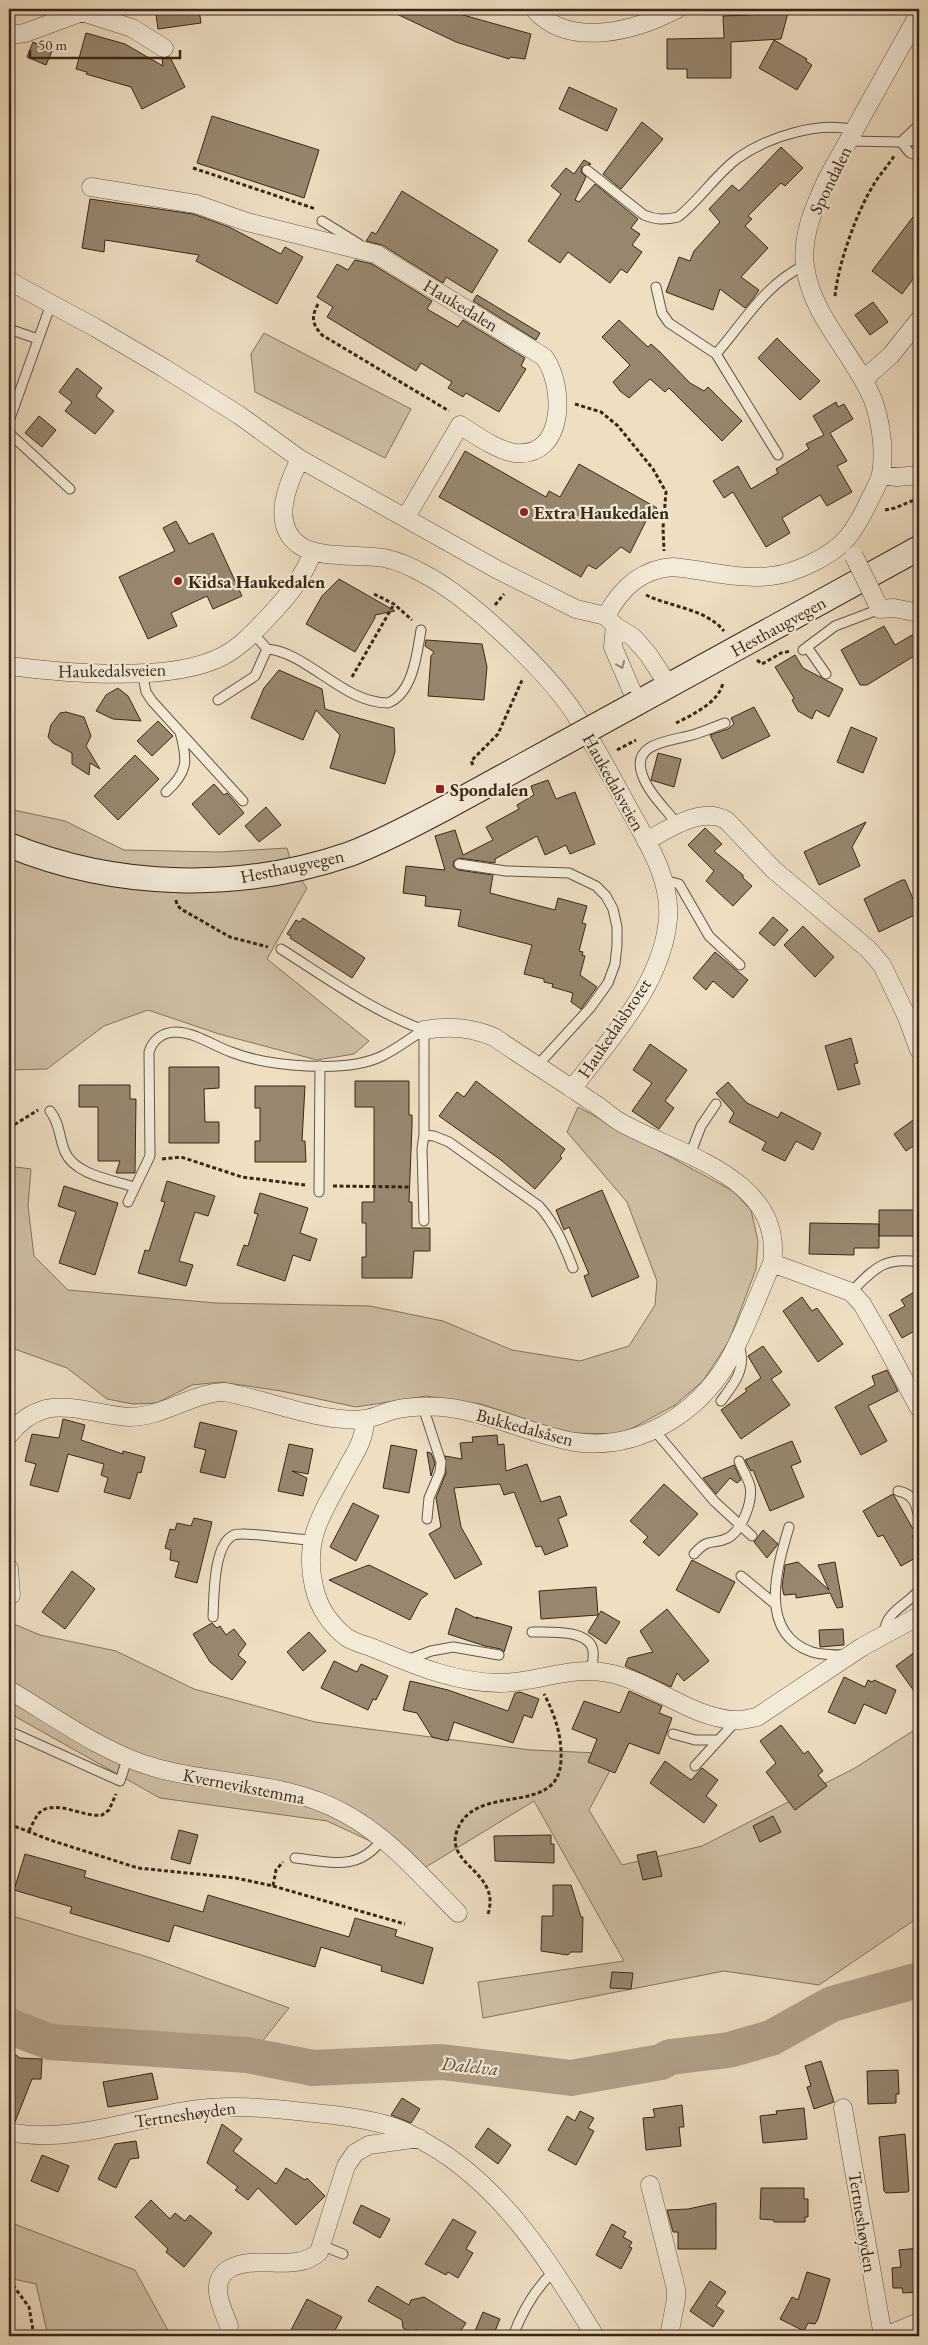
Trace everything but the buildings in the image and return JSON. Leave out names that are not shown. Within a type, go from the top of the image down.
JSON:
[{"type":"main road","name":"Hesthaugvegen","points":[[9,845],[88,869],[153,879],[217,880],[281,872],[350,853],[383,840],[555,748],[919,548]]},
{"type":"street","points":[[534,9],[541,17],[561,27],[582,31],[609,31],[635,27],[677,9]]},
{"type":"street","points":[[9,35],[25,33],[86,10],[132,28],[164,48]]},
{"type":"street","name":"Spondalen","points":[[610,621],[621,591],[631,582],[653,570],[673,566],[736,576],[773,576],[804,567],[846,540],[865,509],[881,475],[881,429],[864,379],[820,311],[811,289],[805,265],[808,234],[815,205],[852,136],[911,40],[919,14]]},
{"type":"street","name":"Haukedalen","points":[[92,187],[196,204],[246,222],[376,254],[544,357],[555,378],[559,400],[555,424],[544,443],[526,452],[505,450],[460,425]]},
{"type":"street","points":[[9,281],[164,368],[239,415],[300,458],[551,598],[610,621],[633,637],[648,654],[668,686]]},
{"type":"street","points":[[864,379],[891,355],[919,320]]},
{"type":"street","points":[[406,517],[460,425]]},
{"type":"street","points":[[300,458],[286,494],[284,518],[292,537],[300,545],[313,552]]},
{"type":"street","points":[[881,475],[897,477],[919,475]]},
{"type":"street","points":[[846,540],[878,605],[919,613]]},
{"type":"street","name":"Haukedalsveien","points":[[9,666],[79,672],[142,672],[183,668],[222,657],[239,646],[289,595],[307,566],[313,552],[385,558],[407,566],[447,588],[485,619],[533,664],[574,712],[646,841],[678,825],[707,814],[717,815],[726,820],[774,870],[868,949],[882,966],[895,989],[919,1050]]},
{"type":"street","points":[[610,621],[613,647],[637,704]]},
{"type":"street","name":"Haukedalsbrotet","points":[[424,1030],[460,1027],[478,1030],[494,1037],[572,1089],[628,1015],[645,988],[665,939],[668,899],[664,880],[646,841]]},
{"type":"street","name":"Bukkedalsåsen","points":[[9,1435],[29,1416],[47,1409],[68,1408],[130,1417],[171,1409],[193,1398],[217,1392],[245,1395],[340,1418],[365,1419],[394,1410],[423,1407],[449,1408],[476,1412],[575,1442],[616,1442],[655,1431],[690,1406],[706,1392],[719,1376],[736,1346],[772,1263],[774,1253],[771,1232],[761,1209],[742,1186],[690,1155],[620,1122],[572,1089]]},
{"type":"street","points":[[772,1263],[851,1292],[862,1304],[919,1408]]},
{"type":"street","points":[[365,1419],[362,1439],[319,1520],[311,1540],[310,1570],[319,1604],[330,1620],[347,1638],[405,1661],[452,1677],[479,1682],[500,1683],[536,1680],[569,1672],[591,1671],[609,1673],[630,1680],[711,1716],[736,1721],[757,1717],[884,1633],[919,1616]]},
{"type":"street","points":[[9,1568],[11,1595]]},
{"type":"street","name":"Kvernevikstemma","points":[[9,1690],[127,1759],[188,1775],[289,1792],[305,1796],[343,1812],[383,1838],[458,1913]]},
{"type":"street","name":"Tertneshøyden","points":[[9,2132],[41,2137],[64,2135],[193,2110],[244,2106],[359,2118],[396,2127],[448,2155],[492,2192],[517,2221],[595,2336]]},
{"type":"street","name":"Tertneshøyden","points":[[843,2108],[884,2336],[919,2322]]},
{"type":"street","points":[[229,2326],[218,2290],[219,2279],[226,2271],[250,2262],[311,2259],[319,2252],[322,2245],[346,2166],[355,2153],[369,2146],[419,2138]]},
{"type":"street","points":[[650,2185],[676,2289],[669,2336]]},
{"type":"lane","points":[[901,142],[919,125]]},
{"type":"lane","points":[[587,170],[644,215],[654,219],[665,220],[678,217],[683,213],[738,159],[757,147],[786,136],[823,128],[842,127],[852,136],[901,142],[919,140]]},
{"type":"lane","points":[[901,142],[910,153],[919,155]]},
{"type":"lane","points":[[322,221],[376,254]]},
{"type":"lane","points":[[716,354],[776,283],[805,265]]},
{"type":"lane","points":[[656,287],[662,313],[669,323],[716,354],[778,455]]},
{"type":"lane","points":[[9,421],[51,304]]},
{"type":"lane","points":[[9,329],[38,339]]},
{"type":"lane","points":[[9,433],[70,489]]},
{"type":"lane","points":[[826,674],[805,649],[835,626],[878,605]]},
{"type":"lane","points":[[253,633],[267,649],[279,650],[345,689],[381,704],[393,701],[404,689],[416,658],[421,630]]},
{"type":"lane","points":[[218,700],[255,676],[267,649]]},
{"type":"lane","points":[[142,672],[146,692],[243,801]]},
{"type":"lane","points":[[678,825],[646,784],[641,774],[642,759],[650,746],[692,735],[725,723]]},
{"type":"lane","points":[[166,792],[178,780],[184,768],[184,747],[180,731]]},
{"type":"lane","name":"Haukedalsbrotet","points":[[459,864],[506,871],[570,873],[596,886],[606,896],[613,909],[617,927],[617,945],[608,983],[590,1008],[537,1066]]},
{"type":"lane","points":[[664,880],[680,884],[709,936],[740,966]]},
{"type":"lane","points":[[280,949],[374,1007],[424,1030],[424,1135],[422,1149],[424,1221]]},
{"type":"lane","name":"Haukedalsbrotet","points":[[128,1202],[150,1156],[149,1052],[151,1045],[157,1038],[166,1033],[178,1032],[194,1036],[232,1053],[260,1060],[320,1066],[362,1062],[381,1057],[424,1030]]},
{"type":"lane","points":[[319,1189],[320,1066]]},
{"type":"lane","points":[[690,1155],[700,1126],[716,1104]]},
{"type":"lane","points":[[50,1111],[56,1121],[65,1152],[72,1163],[106,1178],[134,1187]]},
{"type":"lane","points":[[424,1135],[434,1136],[449,1142],[539,1206],[550,1218],[573,1268]]},
{"type":"lane","points":[[851,1292],[874,1270],[886,1262],[896,1260],[919,1262]]},
{"type":"lane","points":[[721,1401],[738,1378],[742,1355],[740,1349],[736,1346]]},
{"type":"lane","points":[[423,1407],[441,1469],[429,1498],[427,1519]]},
{"type":"lane","points":[[655,1431],[714,1501],[752,1536]]},
{"type":"lane","points":[[694,1554],[703,1543],[731,1536],[740,1525],[750,1494],[750,1484],[739,1461]]},
{"type":"lane","points":[[898,1491],[907,1493],[912,1497],[919,1518]]},
{"type":"lane","points":[[789,1527],[778,1563],[775,1604],[778,1619],[787,1634],[797,1644],[812,1652],[849,1655]]},
{"type":"lane","points":[[213,1617],[216,1573],[221,1550],[235,1534],[311,1540]]},
{"type":"lane","points":[[742,1576],[775,1604]]},
{"type":"lane","points":[[884,1633],[889,1615],[911,1600],[919,1590]]},
{"type":"lane","points":[[532,1632],[579,1635],[587,1641],[593,1651],[591,1671]]},
{"type":"lane","points":[[405,1661],[431,1651],[452,1647],[498,1655]]},
{"type":"lane","points":[[695,1766],[736,1721]]},
{"type":"lane","points":[[9,1731],[120,1781],[127,1759]]},
{"type":"lane","points":[[672,1734],[695,1740],[717,1740]]},
{"type":"lane","points":[[295,1858],[355,1861],[368,1855],[383,1838]]},
{"type":"lane","points":[[322,2245],[343,2254]]},
{"type":"lane","points":[[513,2336],[520,2317],[540,2284],[553,2272]]},
{"type":"path","points":[[836,302],[835,294],[851,232],[874,184],[894,157],[901,142]]},
{"type":"path","points":[[193,168],[319,210],[322,215],[322,221]]},
{"type":"path","points":[[318,304],[312,319],[322,335],[452,413],[460,425]]},
{"type":"path","points":[[559,400],[602,412],[618,426],[654,469],[666,492],[663,528],[664,554]]},
{"type":"path","points":[[882,511],[919,498]]},
{"type":"path","points":[[492,609],[508,588]]},
{"type":"path","points":[[641,593],[701,615],[719,625],[726,633]]},
{"type":"path","points":[[374,594],[405,612],[421,630]]},
{"type":"path","points":[[345,689],[394,604]]},
{"type":"path","points":[[756,659],[762,664],[781,654],[805,649]]},
{"type":"path","points":[[473,765],[471,762],[475,756],[498,734],[506,721],[526,672]]},
{"type":"path","points":[[670,726],[688,717],[713,699],[722,690],[722,682]]},
{"type":"path","points":[[612,752],[638,740]]},
{"type":"path","points":[[176,896],[177,905],[182,909],[230,937],[252,944],[280,949]]},
{"type":"path","points":[[9,1128],[40,1109],[50,1111]]},
{"type":"path","points":[[170,1158],[190,1159],[242,1177],[319,1189]]},
{"type":"path","points":[[333,1186],[423,1188]]},
{"type":"path","points":[[488,1914],[490,1894],[484,1881],[459,1856],[456,1834],[465,1819],[475,1809],[492,1802],[540,1793],[550,1788],[556,1780],[561,1768],[559,1730],[536,1680]]},
{"type":"path","points":[[29,1831],[38,1814],[44,1810],[61,1809],[97,1816],[106,1813],[112,1805],[120,1781]]},
{"type":"path","points":[[9,1824],[50,1840],[138,1868],[236,1878],[273,1886],[405,1924]]},
{"type":"path","points":[[273,1886],[280,1865],[285,1860],[295,1858]]},
{"type":"path","points":[[9,2280],[29,2307],[34,2336]]},
{"type":"shaded area","points":[[264,333],[411,409],[385,458],[255,392],[251,354]]},
{"type":"shaded area","points":[[9,809],[65,821],[124,850],[219,852],[287,848],[293,868],[307,888],[267,959],[369,1041],[354,1054],[317,1060],[219,1034],[148,1010],[104,1026],[47,1069],[9,1070]]},
{"type":"shaded area","points":[[578,1107],[733,1191],[751,1210],[758,1241],[756,1269],[729,1341],[703,1381],[675,1405],[622,1434],[567,1433],[481,1404],[426,1396],[356,1407],[281,1391],[221,1382],[192,1385],[157,1403],[133,1404],[107,1399],[67,1368],[9,1347],[9,1166],[31,1169],[28,1206],[34,1256],[68,1290],[216,1303],[370,1306],[443,1321],[512,1350],[580,1361],[629,1346],[655,1305],[657,1281],[627,1202],[567,1132]]},
{"type":"shaded area","points":[[9,1622],[40,1635],[116,1651],[194,1689],[315,1722],[531,1750],[619,1754],[589,1810],[622,1865],[702,1846],[855,1768],[919,1727],[919,1917],[819,1985],[724,1971],[483,2018],[478,1982],[624,1961],[534,1801],[426,1867],[327,1821],[160,1798],[9,1713]]},
{"type":"shaded area","points":[[9,1915],[151,1958],[289,2008],[244,2064],[132,2062],[11,2044],[9,2043]]},
{"type":"shaded area","points":[[9,2222],[135,2270],[171,2336],[48,2336],[36,2284],[9,2278]]},
{"type":"waterway","name":"Dalelva","points":[[9,2026],[50,2042],[247,2055],[313,2068],[442,2062],[571,2078],[661,2062],[670,2057],[729,2050],[771,2038],[832,2004],[919,1980]]},
{"type":"place","name":"Extra Haukedalen","points":[[524,512]]},
{"type":"place","name":"Kidsa Haukedalen","points":[[178,581]]},
{"type":"place","name":"Spondalen","points":[[440,789]]}]
